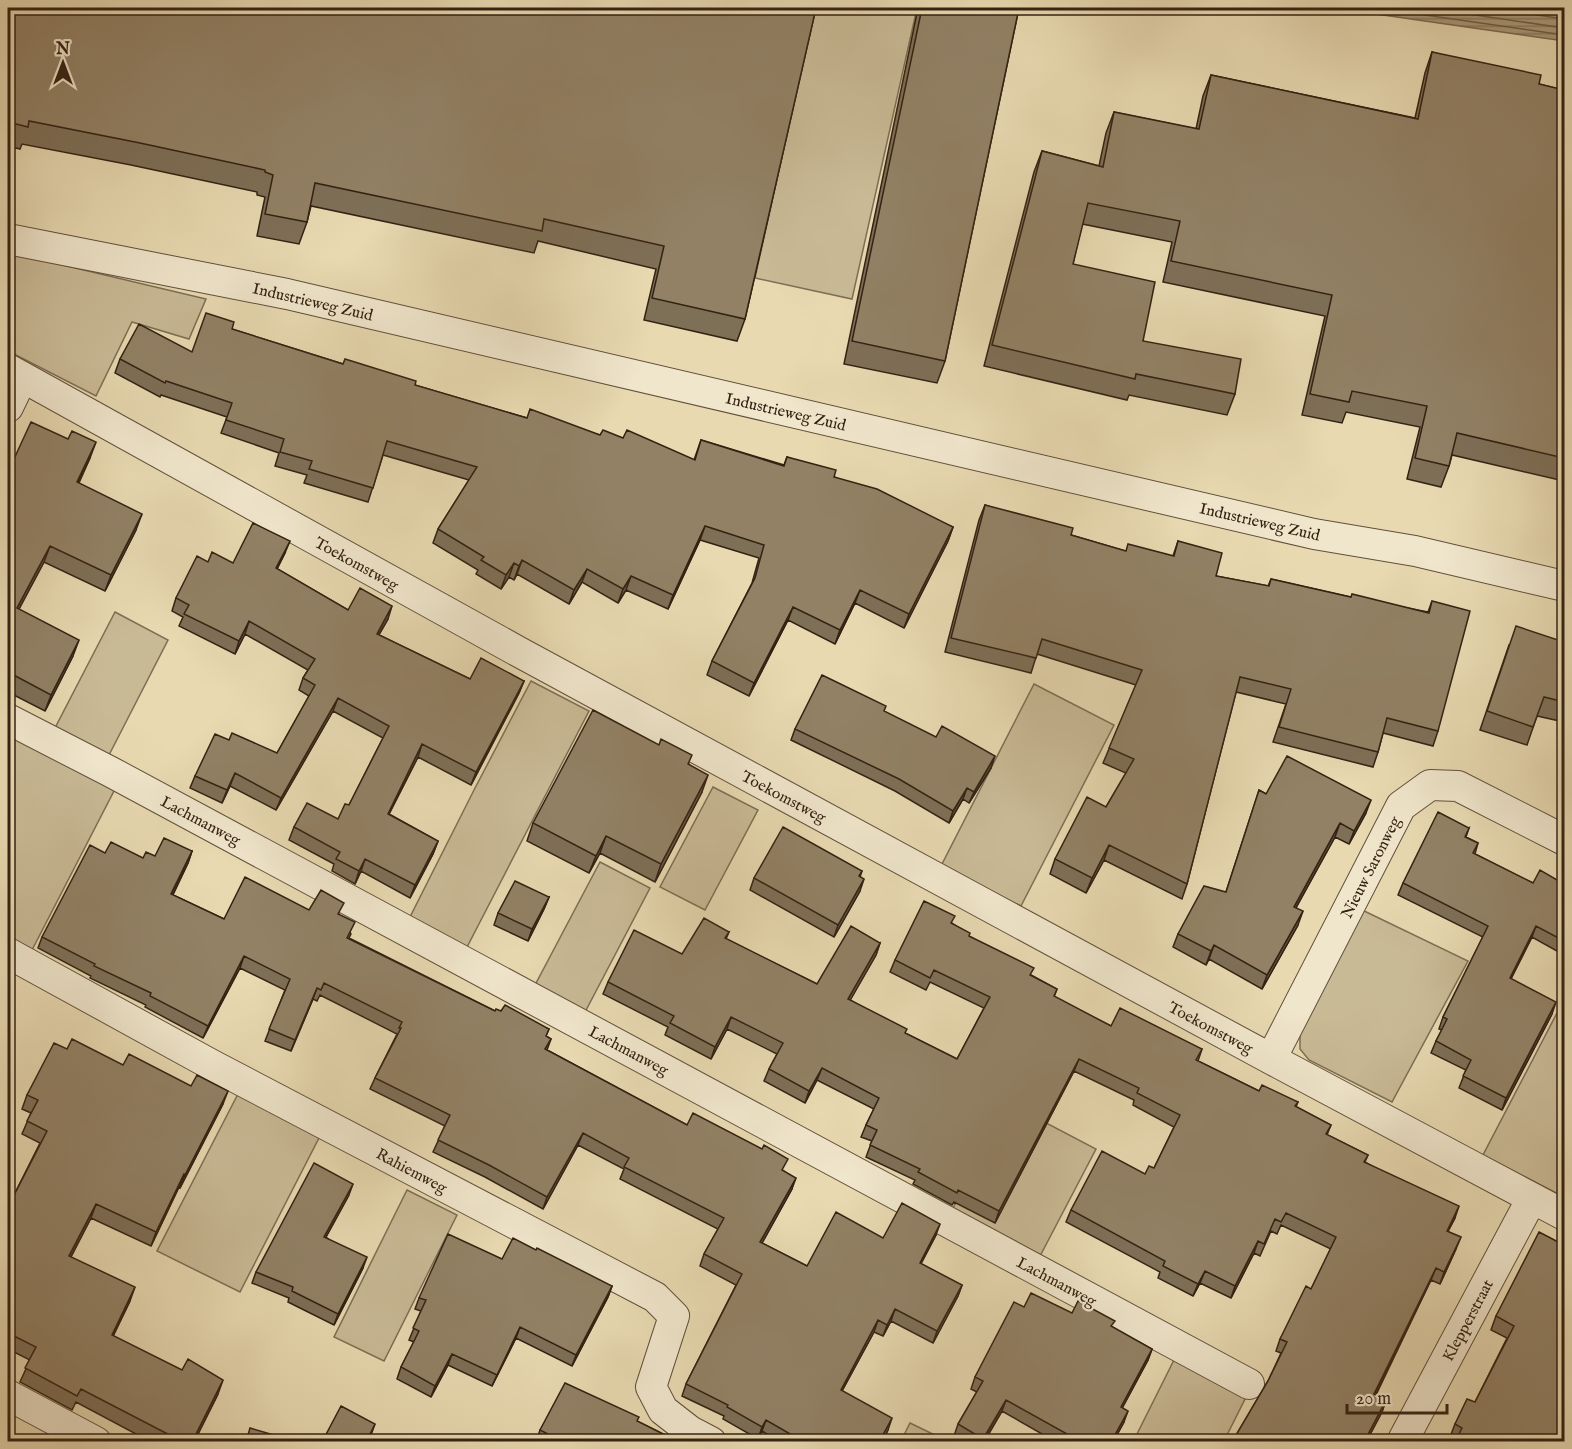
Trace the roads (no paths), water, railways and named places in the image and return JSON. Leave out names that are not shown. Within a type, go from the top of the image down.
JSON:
[{"type":"street","name":"Industrieweg Zuid","points":[[8,239],[287,294],[1314,534],[1415,551],[1564,586]]},
{"type":"street","points":[[8,407],[15,373]]},
{"type":"street","name":"Toekomstweg","points":[[15,373],[519,652],[1564,1215]]},
{"type":"street","name":"Lachmanweg","points":[[8,719],[122,778],[1249,1384]]},
{"type":"street","name":"Nieuw Saronweg","points":[[1271,1059],[1401,806],[1430,785],[1458,786],[1564,840]]},
{"type":"street","name":"Rahiemweg","points":[[8,953],[212,1065],[655,1297],[674,1316],[651,1387],[663,1410],[690,1431],[711,1442]]},
{"type":"street","name":"Klepperstraat","points":[[1402,1442],[1532,1198]]},
{"type":"street","points":[[8,1395],[96,1442]]},
{"type":"water","points":[[1334,8],[1564,8],[1564,41]]}]
